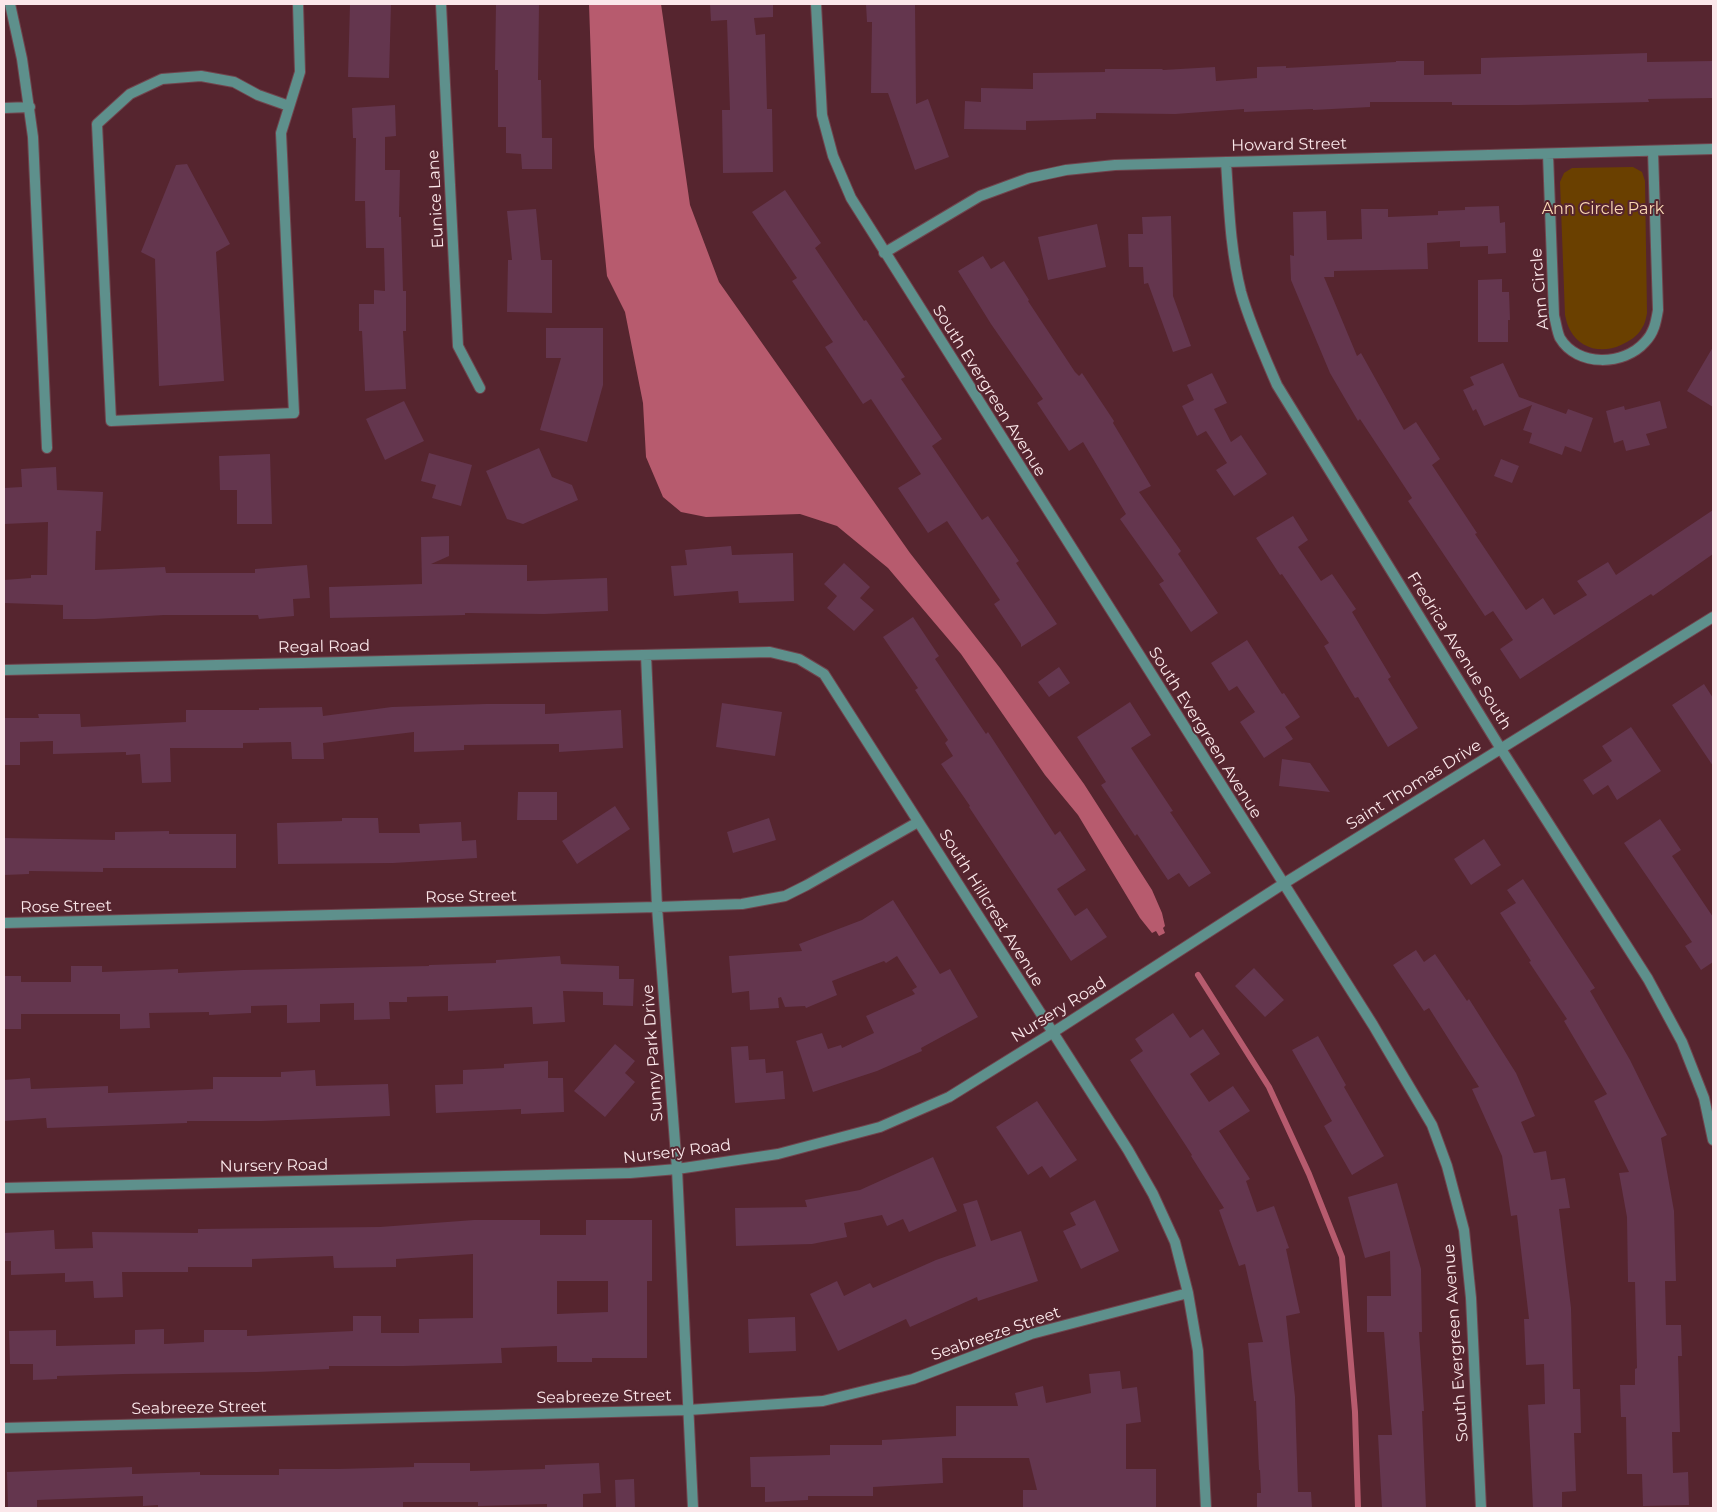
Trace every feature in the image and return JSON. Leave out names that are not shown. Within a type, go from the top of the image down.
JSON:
[{"type":"street","points":[[10,4],[22,59],[34,137],[47,448]]},
{"type":"street","points":[[289,106],[258,95],[234,82],[201,76],[162,79],[130,94],[97,124],[111,420],[294,413],[281,133],[300,72],[298,4]]},
{"type":"street","name":"Eunice Lane","points":[[441,4],[458,346],[480,388]]},
{"type":"street","name":"South Evergreen Avenue","points":[[816,4],[822,115],[833,156],[851,198],[1404,1076],[1432,1125],[1447,1166],[1464,1230],[1471,1298],[1481,1508]]},
{"type":"street","points":[[4,108],[30,106]]},
{"type":"street","name":"Howard Street","points":[[884,253],[980,196],[1029,178],[1066,170],[1115,165],[1713,149]]},
{"type":"street","name":"Ann Circle","points":[[1548,154],[1554,316],[1560,338],[1574,353],[1590,360],[1610,360],[1633,352],[1646,342],[1655,326],[1658,310],[1653,152]]},
{"type":"street","name":"Fredrica Avenue South","points":[[1226,162],[1231,234],[1241,291],[1255,335],[1277,385],[1501,749],[1657,995],[1682,1042],[1704,1098],[1713,1140]]},
{"type":"street","name":"Saint Thomas Drive","points":[[1283,884],[1713,617]]},
{"type":"street","name":"South Hillcrest Avenue","points":[[646,655],[770,652],[799,658],[824,674],[1128,1150],[1153,1194],[1175,1242],[1188,1293],[1198,1351],[1206,1508]]},
{"type":"street","name":"Regal Road","points":[[4,670],[646,655]]},
{"type":"street","name":"Sunny Park Drive","points":[[646,655],[657,907],[677,1169],[693,1508]]},
{"type":"street","name":"Rose Street","points":[[4,923],[742,904],[785,896],[918,822]]},
{"type":"street","name":"Nursery Road","points":[[4,1188],[630,1173],[677,1169],[778,1154],[880,1127],[949,1097],[1283,884]]},
{"type":"street","name":"Seabreeze Street","points":[[4,1428],[688,1410],[823,1401],[913,1379],[1031,1334],[1188,1293]]},
{"type":"green space","name":"Ann Circle Park","points":[[1633,167],[1642,172],[1645,181],[1646,319],[1640,331],[1627,342],[1614,348],[1592,348],[1580,342],[1574,336],[1568,326],[1565,315],[1560,182],[1564,173],[1572,168]]},
{"type":"shaded area","points":[[589,4],[661,4],[690,205],[719,282],[910,553],[1000,668],[1084,784],[1152,890],[1162,913],[1165,933],[1159,936],[1156,931],[1152,933],[1140,918],[1078,815],[1045,775],[961,654],[888,568],[837,526],[800,514],[706,517],[681,512],[663,497],[646,457],[643,403],[625,312],[607,276],[594,147]]},
{"type":"building","points":[[350,4],[391,4],[389,78],[348,77]]},
{"type":"building","points":[[496,4],[539,4],[538,80],[541,80],[542,138],[552,138],[552,169],[522,169],[521,154],[506,153],[506,127],[498,127],[498,70],[495,70]]},
{"type":"building","points":[[710,4],[773,4],[773,17],[754,18],[756,35],[765,34],[767,109],[772,109],[773,172],[723,173],[722,110],[730,110],[727,20],[711,21]]},
{"type":"building","points":[[866,4],[915,4],[916,104],[928,99],[949,157],[915,170],[888,93],[871,93],[872,22],[867,22]]},
{"type":"building","points":[[1647,53],[1647,62],[1713,61],[1713,98],[1648,99],[1649,102],[1519,105],[1452,105],[1452,102],[1370,102],[1370,107],[1313,110],[1244,112],[1244,109],[1175,114],[1096,113],[1096,119],[1026,121],[1026,130],[964,129],[965,101],[981,102],[981,88],[1033,89],[1033,73],[1105,72],[1105,69],[1163,70],[1215,67],[1216,81],[1257,78],[1257,67],[1286,66],[1286,68],[1424,61],[1424,75],[1481,74],[1481,58]]},
{"type":"building","points":[[395,105],[396,136],[385,137],[385,170],[400,170],[399,217],[401,217],[403,291],[406,291],[406,331],[403,331],[406,389],[365,391],[362,331],[359,331],[359,304],[374,304],[374,290],[385,291],[384,248],[366,248],[365,201],[355,201],[356,138],[353,138],[352,108]]},
{"type":"building","points":[[187,164],[230,244],[216,252],[224,381],[159,386],[155,259],[141,252],[176,165]]},
{"type":"building","points":[[785,190],[821,243],[815,248],[864,321],[866,320],[905,377],[901,379],[942,439],[932,446],[982,520],[988,516],[1019,561],[1016,563],[1057,624],[1021,647],[1021,644],[994,604],[1000,600],[947,521],[928,533],[898,488],[921,474],[871,399],[863,404],[825,347],[833,342],[792,281],[797,278],[752,212]]},
{"type":"building","points":[[1499,206],[1500,223],[1505,222],[1506,253],[1488,254],[1488,246],[1460,247],[1460,241],[1427,243],[1428,269],[1334,271],[1334,277],[1324,277],[1357,356],[1361,353],[1404,430],[1416,422],[1440,459],[1432,465],[1526,610],[1543,598],[1554,615],[1587,595],[1577,581],[1608,562],[1616,575],[1713,510],[1713,554],[1653,596],[1651,594],[1520,679],[1500,649],[1513,640],[1493,611],[1485,616],[1408,501],[1412,498],[1360,419],[1358,421],[1330,373],[1291,280],[1290,255],[1294,256],[1293,212],[1326,211],[1327,240],[1362,239],[1361,209],[1388,209],[1388,217],[1438,215],[1438,211],[1465,210],[1465,207]]},
{"type":"building","points":[[536,209],[541,260],[552,260],[552,313],[507,312],[508,260],[512,260],[507,211]]},
{"type":"building","points":[[1171,216],[1173,296],[1191,346],[1173,352],[1148,283],[1144,284],[1143,267],[1129,267],[1128,234],[1143,234],[1142,217]]},
{"type":"building","points":[[1097,224],[1106,267],[1048,280],[1038,237]]},
{"type":"building","points":[[983,256],[991,269],[1004,261],[1075,372],[1079,376],[1082,373],[1114,421],[1113,423],[1151,486],[1139,492],[1181,551],[1178,554],[1218,613],[1191,632],[1159,584],[1164,581],[1120,519],[1126,514],[1083,442],[1069,451],[1037,403],[1043,399],[991,324],[958,271]]},
{"type":"building","points":[[1502,279],[1502,292],[1509,292],[1510,320],[1508,320],[1508,342],[1478,342],[1478,280]]},
{"type":"building","points":[[546,328],[603,328],[603,385],[587,442],[540,430],[561,358],[546,358]]},
{"type":"building","points":[[1713,347],[1713,407],[1687,391]]},
{"type":"building","points":[[1503,363],[1519,397],[1566,414],[1568,409],[1593,418],[1581,452],[1565,446],[1562,455],[1529,443],[1532,433],[1523,430],[1532,405],[1484,426],[1476,409],[1473,411],[1463,390],[1474,385],[1470,377]]},
{"type":"building","points":[[1212,373],[1227,403],[1214,409],[1231,442],[1241,435],[1267,474],[1234,496],[1216,470],[1227,463],[1206,431],[1197,436],[1182,406],[1194,400],[1187,385]]},
{"type":"building","points":[[404,401],[424,441],[385,460],[366,419]]},
{"type":"building","points":[[1660,401],[1667,428],[1646,434],[1650,445],[1626,451],[1623,440],[1614,443],[1606,411],[1624,406],[1625,410]]},
{"type":"building","points":[[539,448],[552,477],[572,485],[578,500],[523,524],[507,519],[486,471]]},
{"type":"building","points":[[429,453],[472,465],[461,506],[432,498],[436,485],[421,481]]},
{"type":"building","points":[[270,454],[272,524],[237,524],[237,490],[220,490],[219,456]]},
{"type":"building","points":[[1501,459],[1519,466],[1512,483],[1494,476]]},
{"type":"building","points":[[56,467],[57,490],[103,492],[101,531],[96,531],[95,570],[165,567],[166,573],[255,573],[255,569],[307,565],[310,598],[293,599],[294,616],[259,619],[258,615],[164,615],[63,619],[63,605],[4,603],[4,580],[31,578],[31,575],[47,575],[48,522],[4,524],[4,488],[22,487],[21,469]]},
{"type":"building","points":[[1293,516],[1308,540],[1298,547],[1321,581],[1332,574],[1356,609],[1352,612],[1391,677],[1388,679],[1418,728],[1388,747],[1358,697],[1355,698],[1324,646],[1329,643],[1256,538]]},
{"type":"building","points":[[449,536],[449,556],[431,564],[527,565],[527,581],[607,578],[608,611],[544,614],[465,613],[465,615],[330,618],[329,587],[422,584],[421,537]]},
{"type":"building","points":[[731,546],[732,555],[793,553],[794,601],[739,603],[738,591],[674,596],[671,566],[687,565],[685,550]]},
{"type":"building","points":[[844,563],[870,587],[860,598],[874,610],[854,631],[827,608],[837,596],[824,584]]},
{"type":"building","points":[[913,617],[939,656],[935,659],[986,734],[988,732],[1055,835],[1060,831],[1086,870],[1057,889],[1075,916],[1087,908],[1107,937],[1071,961],[941,764],[953,756],[945,743],[948,740],[915,690],[918,688],[883,637]]},
{"type":"building","points":[[1247,640],[1282,694],[1284,693],[1300,717],[1285,727],[1293,739],[1264,758],[1240,722],[1255,712],[1237,686],[1229,691],[1211,663]]},
{"type":"building","points":[[1059,667],[1070,683],[1049,697],[1038,682]]},
{"type":"building","points":[[1704,684],[1713,698],[1713,766],[1672,705]]},
{"type":"building","points":[[1130,702],[1151,735],[1131,748],[1173,811],[1170,812],[1211,873],[1189,887],[1179,873],[1168,880],[1137,834],[1135,836],[1101,785],[1106,782],[1077,737]]},
{"type":"building","points":[[722,703],[782,712],[775,756],[716,747]]},
{"type":"building","points":[[545,704],[545,714],[621,710],[623,748],[559,752],[559,744],[464,745],[464,750],[414,752],[414,732],[323,743],[324,759],[292,759],[291,742],[243,743],[243,748],[170,748],[171,782],[142,783],[140,754],[126,755],[126,752],[53,754],[53,741],[20,742],[20,765],[4,765],[4,718],[39,718],[38,714],[80,714],[81,727],[186,722],[186,710],[259,710],[259,708],[322,707],[323,716],[392,707]]},
{"type":"building","points":[[1631,727],[1661,771],[1617,800],[1608,785],[1593,795],[1583,780],[1612,761],[1602,746]]},
{"type":"building","points":[[1282,759],[1310,763],[1330,792],[1279,786]]},
{"type":"building","points":[[518,792],[557,792],[557,820],[517,820]]},
{"type":"building","points":[[615,806],[630,829],[577,864],[562,841]]},
{"type":"building","points":[[342,818],[378,818],[379,833],[420,833],[419,824],[461,822],[462,841],[476,840],[477,858],[393,863],[278,864],[277,823],[342,821]]},
{"type":"building","points":[[769,818],[776,840],[733,853],[727,832]]},
{"type":"building","points":[[1660,819],[1681,850],[1672,856],[1713,917],[1713,962],[1701,970],[1685,946],[1692,942],[1624,843]]},
{"type":"building","points":[[169,831],[169,834],[236,834],[236,868],[103,868],[103,872],[29,871],[29,874],[4,875],[4,838],[115,840],[115,832]]},
{"type":"building","points":[[1484,839],[1501,865],[1471,885],[1454,859]]},
{"type":"building","points":[[1523,879],[1595,988],[1590,991],[1630,1060],[1667,1135],[1661,1138],[1674,1211],[1676,1281],[1665,1281],[1666,1325],[1681,1325],[1682,1356],[1678,1356],[1680,1432],[1672,1432],[1673,1473],[1688,1472],[1689,1505],[1643,1506],[1642,1474],[1627,1474],[1626,1417],[1621,1417],[1620,1385],[1635,1385],[1635,1369],[1637,1368],[1635,1282],[1628,1282],[1627,1217],[1619,1173],[1629,1172],[1594,1101],[1607,1094],[1564,1021],[1567,1019],[1529,962],[1531,961],[1500,913],[1516,903],[1507,890]]},
{"type":"building","points":[[893,900],[940,974],[950,969],[978,1017],[921,1048],[922,1051],[877,1071],[813,1092],[796,1041],[822,1033],[828,1049],[841,1045],[842,1048],[874,1033],[866,1016],[915,994],[912,990],[917,987],[897,956],[886,963],[884,961],[832,981],[837,995],[806,1008],[805,1006],[785,1007],[781,997],[778,998],[779,1008],[750,1010],[749,991],[732,993],[729,956],[802,951],[799,944],[862,920]]},
{"type":"building","points":[[1416,950],[1424,962],[1435,954],[1467,1001],[1469,999],[1516,1073],[1535,1116],[1521,1122],[1534,1153],[1546,1151],[1551,1180],[1565,1178],[1570,1208],[1559,1209],[1571,1308],[1573,1389],[1580,1389],[1581,1433],[1574,1433],[1576,1491],[1562,1492],[1562,1507],[1533,1508],[1528,1405],[1545,1404],[1544,1364],[1526,1365],[1524,1319],[1529,1319],[1517,1215],[1511,1216],[1502,1156],[1472,1089],[1479,1087],[1429,1008],[1424,1011],[1393,965]]},
{"type":"building","points":[[560,956],[561,964],[619,966],[619,979],[634,979],[633,1006],[603,1005],[603,992],[563,991],[565,1022],[533,1024],[532,1007],[448,1011],[448,996],[407,997],[407,1002],[389,1002],[390,1019],[354,1020],[354,1003],[320,1004],[320,1022],[287,1023],[287,1005],[251,1006],[251,1013],[209,1015],[209,1012],[149,1013],[150,1028],[120,1029],[120,1014],[21,1014],[21,1029],[4,1029],[4,976],[21,976],[21,982],[71,982],[71,966],[102,966],[102,972],[178,969],[178,973],[429,966],[496,963],[496,960]]},
{"type":"building","points":[[1254,968],[1284,1000],[1265,1017],[1235,986]]},
{"type":"building","points":[[1173,1013],[1190,1038],[1203,1029],[1220,1054],[1190,1074],[1209,1102],[1233,1086],[1250,1111],[1219,1131],[1250,1179],[1246,1181],[1257,1212],[1274,1206],[1289,1248],[1286,1249],[1300,1313],[1286,1316],[1295,1397],[1298,1492],[1311,1492],[1312,1508],[1257,1508],[1257,1493],[1261,1493],[1260,1470],[1256,1401],[1254,1401],[1248,1343],[1263,1342],[1245,1264],[1239,1266],[1219,1210],[1224,1208],[1130,1060],[1143,1051],[1135,1039]]},
{"type":"building","points":[[1318,1036],[1346,1085],[1344,1087],[1384,1156],[1352,1175],[1324,1126],[1332,1121],[1292,1050]]},
{"type":"building","points":[[615,1044],[635,1061],[625,1073],[635,1082],[605,1117],[574,1091]]},
{"type":"building","points":[[748,1046],[749,1060],[765,1059],[766,1073],[783,1071],[785,1099],[735,1103],[731,1047]]},
{"type":"building","points":[[548,1061],[548,1078],[563,1078],[564,1112],[521,1114],[521,1109],[436,1113],[435,1085],[463,1084],[463,1070],[504,1068],[504,1064]]},
{"type":"building","points":[[315,1070],[316,1086],[388,1084],[390,1116],[262,1121],[187,1121],[187,1123],[47,1128],[46,1118],[4,1121],[4,1080],[30,1078],[31,1089],[108,1086],[108,1093],[213,1089],[213,1077],[281,1077],[281,1072]]},
{"type":"building","points":[[1037,1101],[1077,1160],[1050,1178],[1042,1166],[1028,1175],[996,1127]]},
{"type":"building","points":[[933,1157],[957,1211],[909,1232],[903,1219],[887,1226],[882,1215],[844,1223],[847,1237],[812,1244],[736,1246],[735,1208],[807,1207],[805,1200],[860,1190]]},
{"type":"building","points":[[1397,1183],[1421,1269],[1422,1332],[1419,1332],[1424,1411],[1422,1411],[1426,1508],[1382,1508],[1378,1435],[1392,1435],[1384,1332],[1367,1332],[1367,1296],[1391,1296],[1390,1251],[1365,1258],[1348,1197]]},
{"type":"building","points":[[977,1200],[991,1241],[1021,1231],[1038,1281],[978,1301],[977,1297],[910,1327],[906,1319],[838,1351],[810,1294],[837,1281],[844,1296],[870,1283],[873,1288],[936,1260],[976,1246],[963,1204]]},
{"type":"building","points":[[1095,1200],[1119,1251],[1081,1269],[1063,1231],[1076,1225],[1070,1213]]},
{"type":"building","points":[[474,1220],[540,1220],[540,1235],[586,1235],[586,1220],[652,1220],[652,1281],[647,1281],[647,1358],[592,1358],[592,1362],[557,1362],[557,1346],[501,1348],[502,1363],[329,1366],[329,1369],[57,1376],[57,1379],[33,1380],[33,1364],[10,1364],[9,1331],[56,1330],[56,1346],[135,1344],[135,1330],[164,1329],[164,1344],[204,1342],[204,1330],[247,1330],[247,1336],[353,1331],[353,1316],[381,1316],[381,1333],[419,1333],[419,1319],[473,1318],[473,1254],[396,1259],[396,1267],[334,1268],[333,1256],[252,1259],[252,1267],[188,1267],[188,1272],[122,1272],[123,1297],[94,1298],[93,1281],[65,1282],[65,1273],[11,1275],[11,1261],[4,1261],[4,1233],[54,1230],[55,1249],[93,1248],[92,1232],[198,1233],[198,1229],[380,1227]],"holes":[[[557,1281],[608,1281],[608,1312],[557,1314]]]},
{"type":"building","points":[[795,1317],[796,1351],[749,1353],[748,1319]]},
{"type":"building","points":[[1120,1371],[1122,1389],[1137,1387],[1141,1422],[1126,1424],[1126,1469],[1156,1469],[1156,1508],[1023,1508],[1023,1490],[1037,1490],[1029,1458],[942,1458],[943,1483],[873,1487],[873,1496],[808,1496],[808,1500],[765,1502],[765,1487],[751,1487],[750,1457],[830,1455],[830,1445],[882,1445],[882,1440],[956,1436],[956,1406],[1018,1406],[1015,1393],[1043,1386],[1046,1403],[1091,1393],[1089,1374]]},
{"type":"building","points":[[414,1463],[470,1463],[470,1471],[545,1469],[545,1465],[599,1463],[601,1493],[583,1494],[583,1508],[547,1508],[547,1504],[478,1506],[478,1502],[403,1502],[403,1508],[158,1508],[158,1505],[143,1506],[143,1496],[37,1500],[37,1508],[8,1508],[7,1472],[132,1467],[132,1474],[200,1472],[200,1475],[279,1475],[279,1469],[414,1467]]},
{"type":"building","points":[[634,1479],[635,1508],[616,1508],[615,1480]]},
{"type":"waterway","points":[[1198,975],[1269,1087],[1309,1174],[1342,1257],[1355,1412],[1358,1508]]}]
